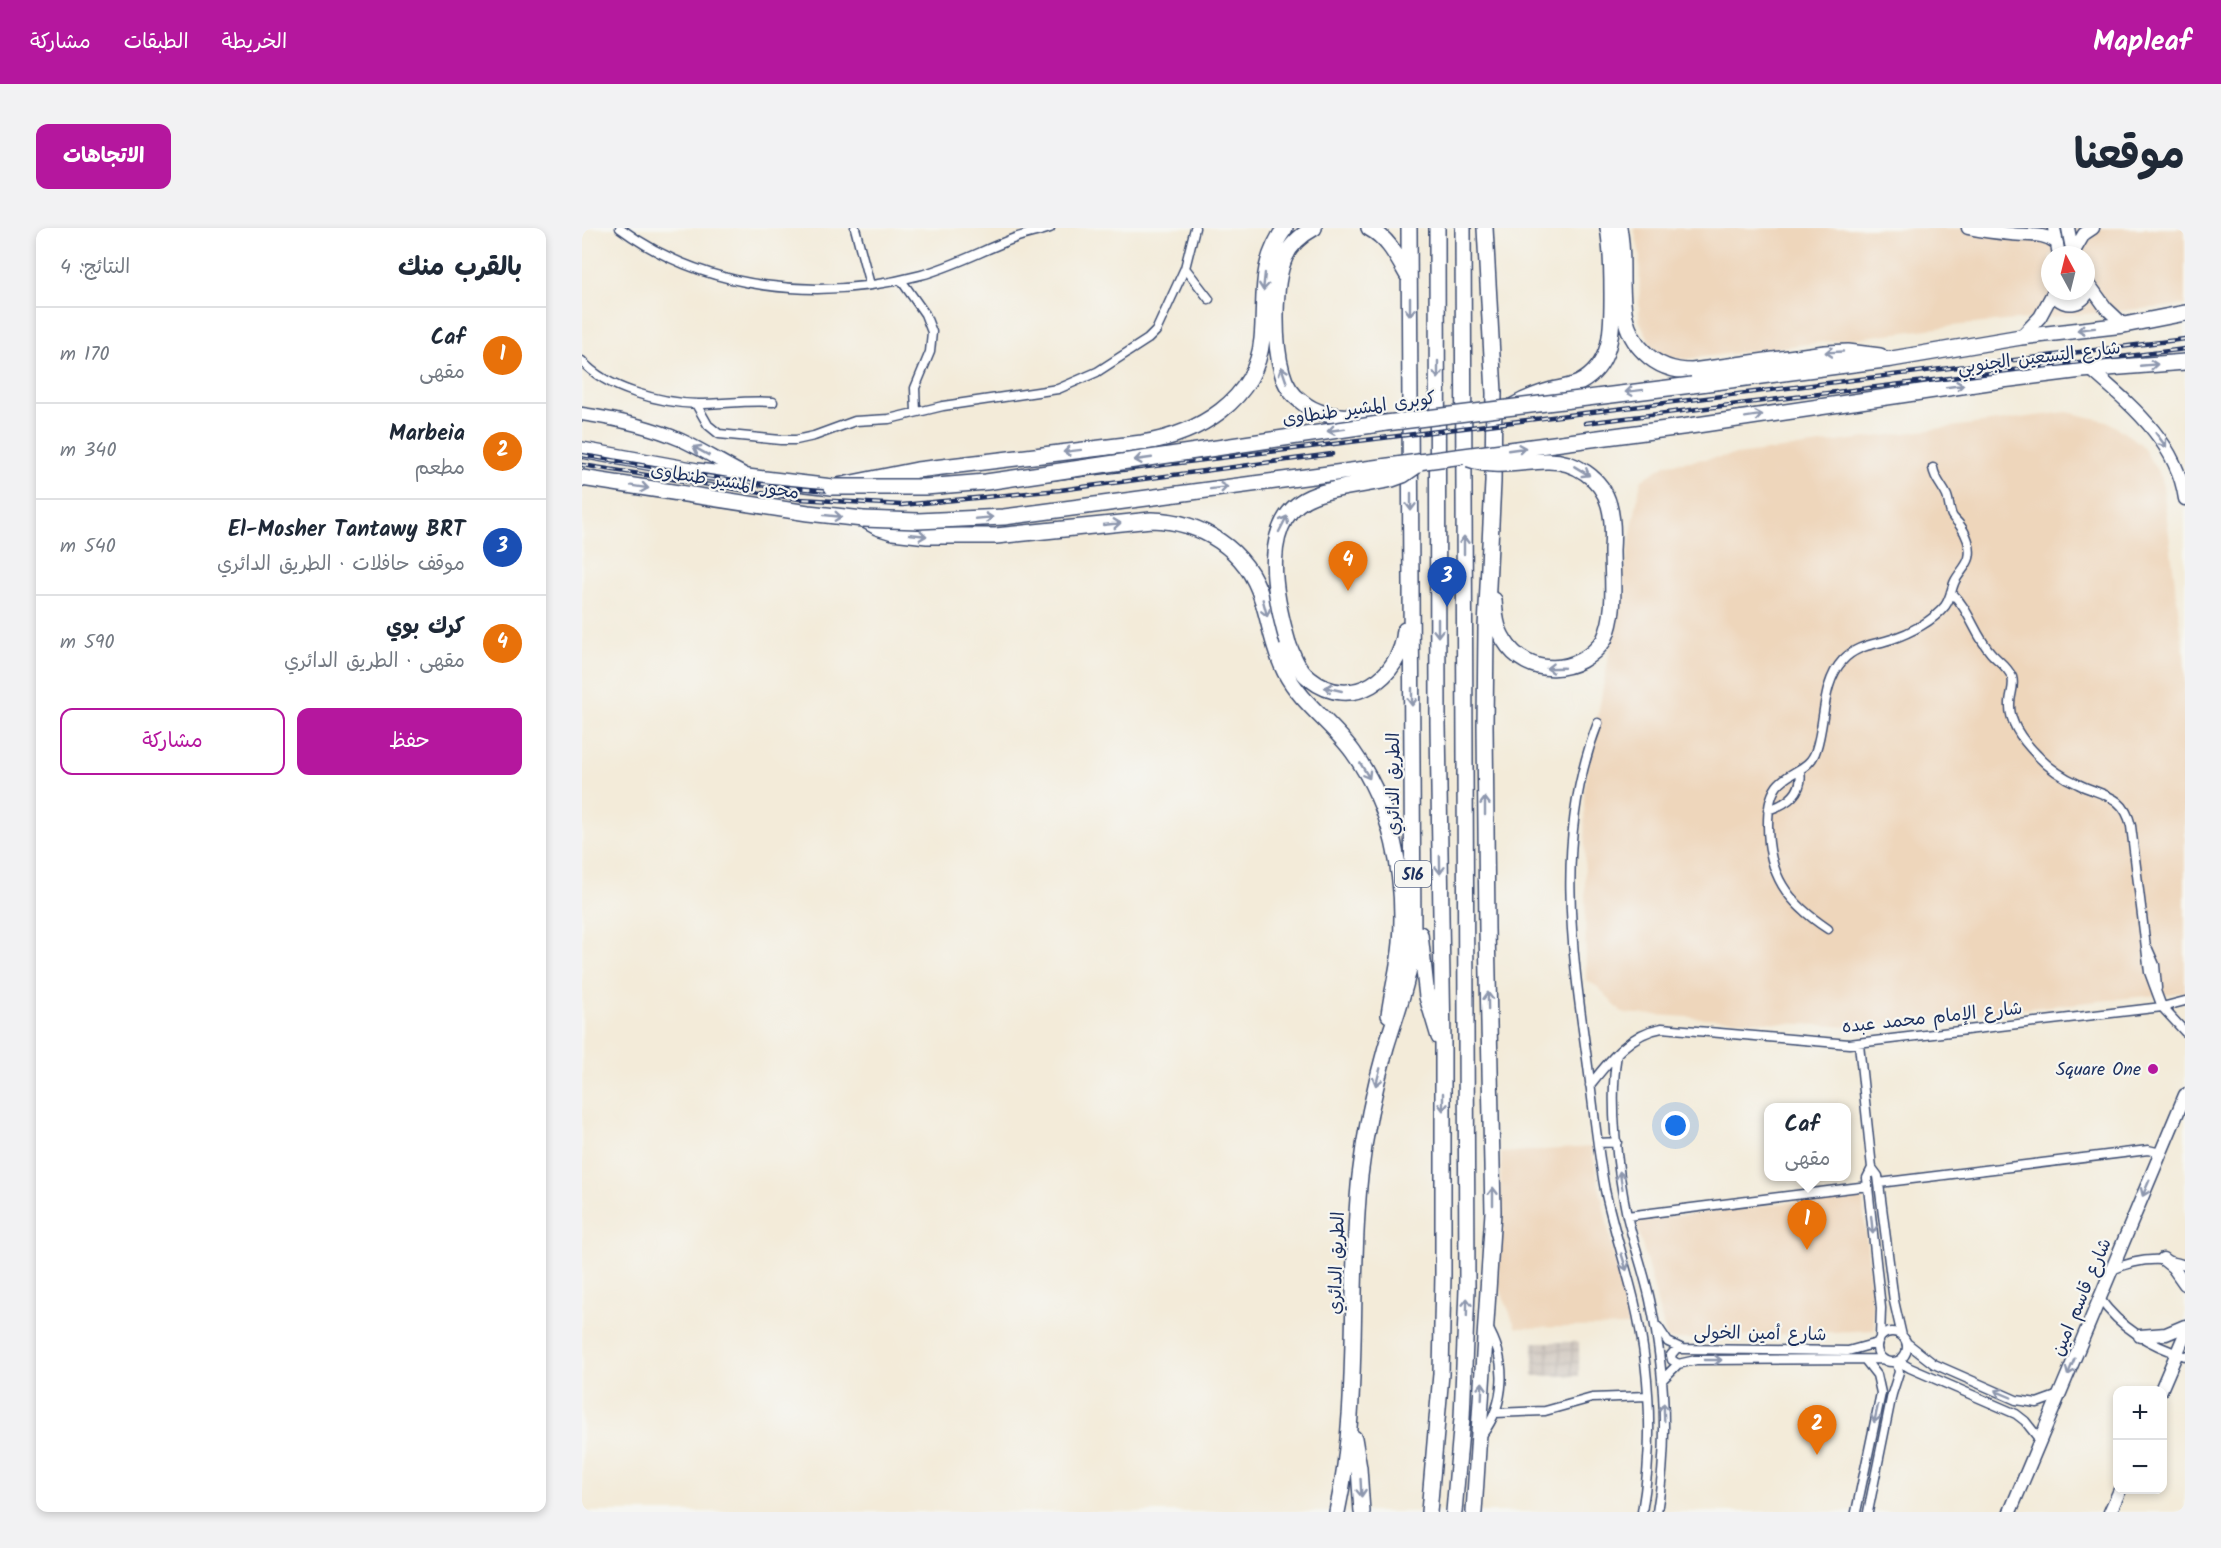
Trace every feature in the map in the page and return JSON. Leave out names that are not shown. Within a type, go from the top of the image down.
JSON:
[{"type":"highway","points":[[832,487],[927,469],[1153,441],[1184,432],[1203,423],[1221,412],[1236,398],[1256,365],[1262,336],[1264,274],[1273,247],[1285,228]]},
{"type":"highway","points":[[1314,228],[1299,238],[1285,257],[1279,281],[1278,330],[1280,364],[1284,378],[1296,397],[1313,410],[1327,415],[1361,417],[1386,423]]},
{"type":"highway","points":[[1369,228],[1380,235],[1391,247],[1409,278]]},
{"type":"highway","name":"الطريق الدائري","points":[[1337,1512],[1346,1467],[1351,1424],[1356,1227],[1360,1176],[1372,1102],[1409,973],[1413,941],[1409,228]]},
{"type":"highway","name":"516","points":[[1430,1512],[1442,1324],[1443,1045],[1438,724],[1437,228]]},
{"type":"highway","points":[[1454,1512],[1462,1418],[1467,1277],[1463,228]]},
{"type":"highway","points":[[1474,1512],[1493,1212],[1485,814],[1485,639],[1494,427],[1485,228]]},
{"type":"highway","points":[[1488,284],[1496,228]]},
{"type":"highway","points":[[1513,406],[1533,396],[1580,383],[1602,362],[1608,349],[1612,328],[1612,267],[1608,228]]},
{"type":"highway","points":[[1619,228],[1626,324],[1642,351],[1661,365],[1676,370],[1692,371],[1837,352],[1870,354],[1892,359]]},
{"type":"highway","name":"شارع التسعين الجنوبي","points":[[1892,359],[2021,337],[2124,325],[2185,314]]},
{"type":"highway","name":"كوبرى المشير طنطاوى","points":[[832,487],[925,487],[986,482],[1386,423],[1892,359]]},
{"type":"highway","name":"شارع التسعين الجنوبي","points":[[1464,457],[2090,369],[2185,362]]},
{"type":"highway","name":"محور المشير طنطاوى","points":[[582,450],[655,465],[832,487]]},
{"type":"highway","points":[[863,519],[918,521],[1004,517],[1464,457],[1494,465],[1562,462],[1584,471],[1598,484],[1608,501],[1612,529],[1612,611],[1610,626],[1604,640],[1588,657],[1568,667],[1545,668],[1524,660],[1507,645],[1500,632],[1488,562]]},
{"type":"highway","points":[[1411,574],[1401,649],[1391,669],[1375,683],[1349,691],[1335,690],[1310,679],[1299,667],[1288,643],[1279,605],[1275,561],[1278,533],[1287,515],[1297,505],[1315,495],[1392,479],[1403,475],[1420,463]]},
{"type":"highway","name":"محور المشير طنطاوى","points":[[582,478],[808,513],[863,519]]},
{"type":"highway","points":[[863,519],[893,532],[961,538],[1161,520],[1199,529],[1217,538],[1232,550],[1245,565],[1260,591],[1276,651],[1290,680],[1308,705],[1333,729],[1359,760],[1375,789],[1387,819],[1398,865],[1402,912],[1399,959],[1390,1010],[1387,1045]]},
{"type":"highway","points":[[1413,905],[1420,930],[1429,1007],[1443,1045]]},
{"type":"highway","name":"516","points":[[1351,1424],[1359,1468],[1362,1512]]},
{"type":"main road","points":[[1968,228],[2048,237],[2056,246]]},
{"type":"main road","points":[[2054,228],[2057,246]]},
{"type":"main road","points":[[2068,228],[2071,246]]},
{"type":"main road","points":[[2077,246],[2080,239],[2093,228]]},
{"type":"main road","points":[[2095,293],[2106,308],[2124,325]]},
{"type":"main road","points":[[2021,337],[2040,317],[2050,300]]},
{"type":"main road","points":[[2059,300],[2066,304],[2078,303],[2081,300]]},
{"type":"main road","points":[[2090,369],[2134,408],[2164,443],[2179,471],[2185,499]]},
{"type":"main road","points":[[582,414],[626,422],[667,435],[753,478]]},
{"type":"main road","name":"شارع قاسم امين","points":[[2010,1512],[2185,1095]]},
{"type":"main road","points":[[2163,1259],[2185,1284]]},
{"type":"main road","points":[[2140,1336],[2166,1334],[2185,1326]]},
{"type":"main road","points":[[2163,1386],[2181,1355],[2185,1334]]},
{"type":"main road","points":[[2110,1512],[2118,1494]]},
{"type":"street","points":[[620,228],[640,243],[667,257],[740,280],[796,289],[870,285],[901,280],[936,271],[1017,237],[1050,228]]},
{"type":"street","points":[[855,228],[870,285]]},
{"type":"street","points":[[696,404],[708,425],[719,435],[781,440],[804,438],[855,421],[889,419],[916,412],[1049,391],[1087,377],[1144,342],[1156,332],[1185,268],[1195,228]]},
{"type":"street","points":[[1185,268],[1209,299]]},
{"type":"street","points":[[901,280],[925,314],[932,332],[930,352],[915,388],[916,412]]},
{"type":"street","points":[[582,361],[596,375],[617,387],[675,402],[696,404],[746,400],[773,402]]},
{"type":"street","points":[[1827,929],[1797,905],[1777,878],[1770,850],[1768,810],[1776,787],[1784,778],[1800,771],[1808,764],[1816,750],[1829,686],[1834,672],[1843,660],[1861,647],[1900,636],[1926,622],[1945,606],[1957,578],[1968,562],[1970,548],[1963,529],[1951,513],[1948,499],[1936,481],[1933,468]]},
{"type":"street","points":[[1951,592],[1969,613],[1987,648],[2011,675],[2013,687],[2011,715],[2018,731],[2030,747],[2060,774],[2077,784],[2113,797],[2125,810],[2131,826],[2146,946],[2157,991],[2162,1007],[2185,1032]]},
{"type":"street","points":[[1598,723],[1580,777],[1574,811],[1571,845],[1574,955],[1605,1188],[1638,1319],[1648,1396],[1648,1466],[1642,1512]]},
{"type":"street","points":[[1768,810],[1781,805],[1795,794],[1801,783],[1800,771]]},
{"type":"street","name":"شارع الإمام محمد عبده","points":[[1590,1085],[1617,1054],[1641,1034],[1662,1028],[1831,1044],[1858,1044],[2162,1007],[2185,1001]]},
{"type":"street","points":[[1858,1044],[1872,1168],[1877,1174],[1879,1183],[1894,1301],[1906,1354],[1898,1361],[1888,1362],[1882,1359],[1877,1352],[1880,1300],[1868,1186],[1868,1175],[1872,1168]]},
{"type":"street","points":[[1617,1054],[1614,1087],[1617,1142],[1628,1216],[1654,1321],[1662,1380],[1664,1464],[1658,1512]]},
{"type":"street","points":[[1599,1143],[1617,1142]]},
{"type":"street","points":[[1879,1183],[2148,1150],[2160,1153]]},
{"type":"street","points":[[1628,1216],[1868,1186]]},
{"type":"street","points":[[2112,1270],[2137,1261],[2163,1259],[2185,1265]]},
{"type":"street","points":[[2100,1299],[2117,1321],[2140,1336],[2181,1355]]},
{"type":"street","name":"شارع أمين الخولى","points":[[1654,1321],[1666,1339],[1677,1348],[1848,1351],[1879,1341]]},
{"type":"street","points":[[1480,1438],[1495,1413],[1501,1389],[1501,1365],[1497,1347],[1485,1323]]},
{"type":"street","points":[[1879,1341],[1889,1333],[1896,1333],[1934,1364],[2016,1400],[2037,1403],[2059,1395]]},
{"type":"street","points":[[1677,1348],[1671,1355],[1674,1362],[1678,1364]]},
{"type":"street","name":"شارع أمين الخولى","points":[[1662,1380],[1678,1364],[1696,1360],[1866,1361],[1882,1359]]},
{"type":"street","points":[[1856,1512],[1881,1393],[1877,1375],[1866,1361]]},
{"type":"street","points":[[1898,1361],[2016,1414],[2029,1425],[2040,1440]]},
{"type":"street","points":[[1868,1512],[1892,1390],[1899,1372],[1898,1361]]},
{"type":"street","points":[[1495,1413],[1545,1411],[1592,1398],[1648,1396]]},
{"type":"street","points":[[1649,1436],[1664,1436]]},
{"type":"shaded area","points":[[1634,228],[2185,228],[2185,305],[1961,325],[1687,359],[1671,359],[1661,355],[1653,348],[1639,320],[1640,255]]},
{"type":"shaded area","points":[[2067,412],[2107,421],[2140,443],[2162,478],[2185,664],[2185,992],[1851,1027],[1622,1013],[1598,987],[1586,980],[1584,791],[1641,480],[1667,464]]},
{"type":"shaded area","points":[[1591,1147],[1629,1326],[1516,1328],[1498,1284],[1501,1153]]},
{"type":"shaded area","points":[[1862,1194],[1875,1330],[1667,1340],[1636,1221]]},
{"type":"shaded area","points":[[1533,1342],[1579,1342],[1579,1376],[1533,1376]]},
{"type":"railway","points":[[582,455],[717,478],[807,489],[898,494],[944,492],[2185,339]]},
{"type":"railway","points":[[1585,423],[2185,349]]},
{"type":"railway","points":[[582,465],[800,499],[902,505],[1060,490],[1332,454]]},
{"type":"place","name":"كرك بوي","points":[[1348,591]]},
{"type":"place","name":"El-Mosher Tantawy BRT","points":[[1447,607]]},
{"type":"place","name":"Square One","points":[[2153,1069]]},
{"type":"place","name":"Caf","points":[[1807,1250]]},
{"type":"place","name":"Marbeia","points":[[1817,1455]]}]
